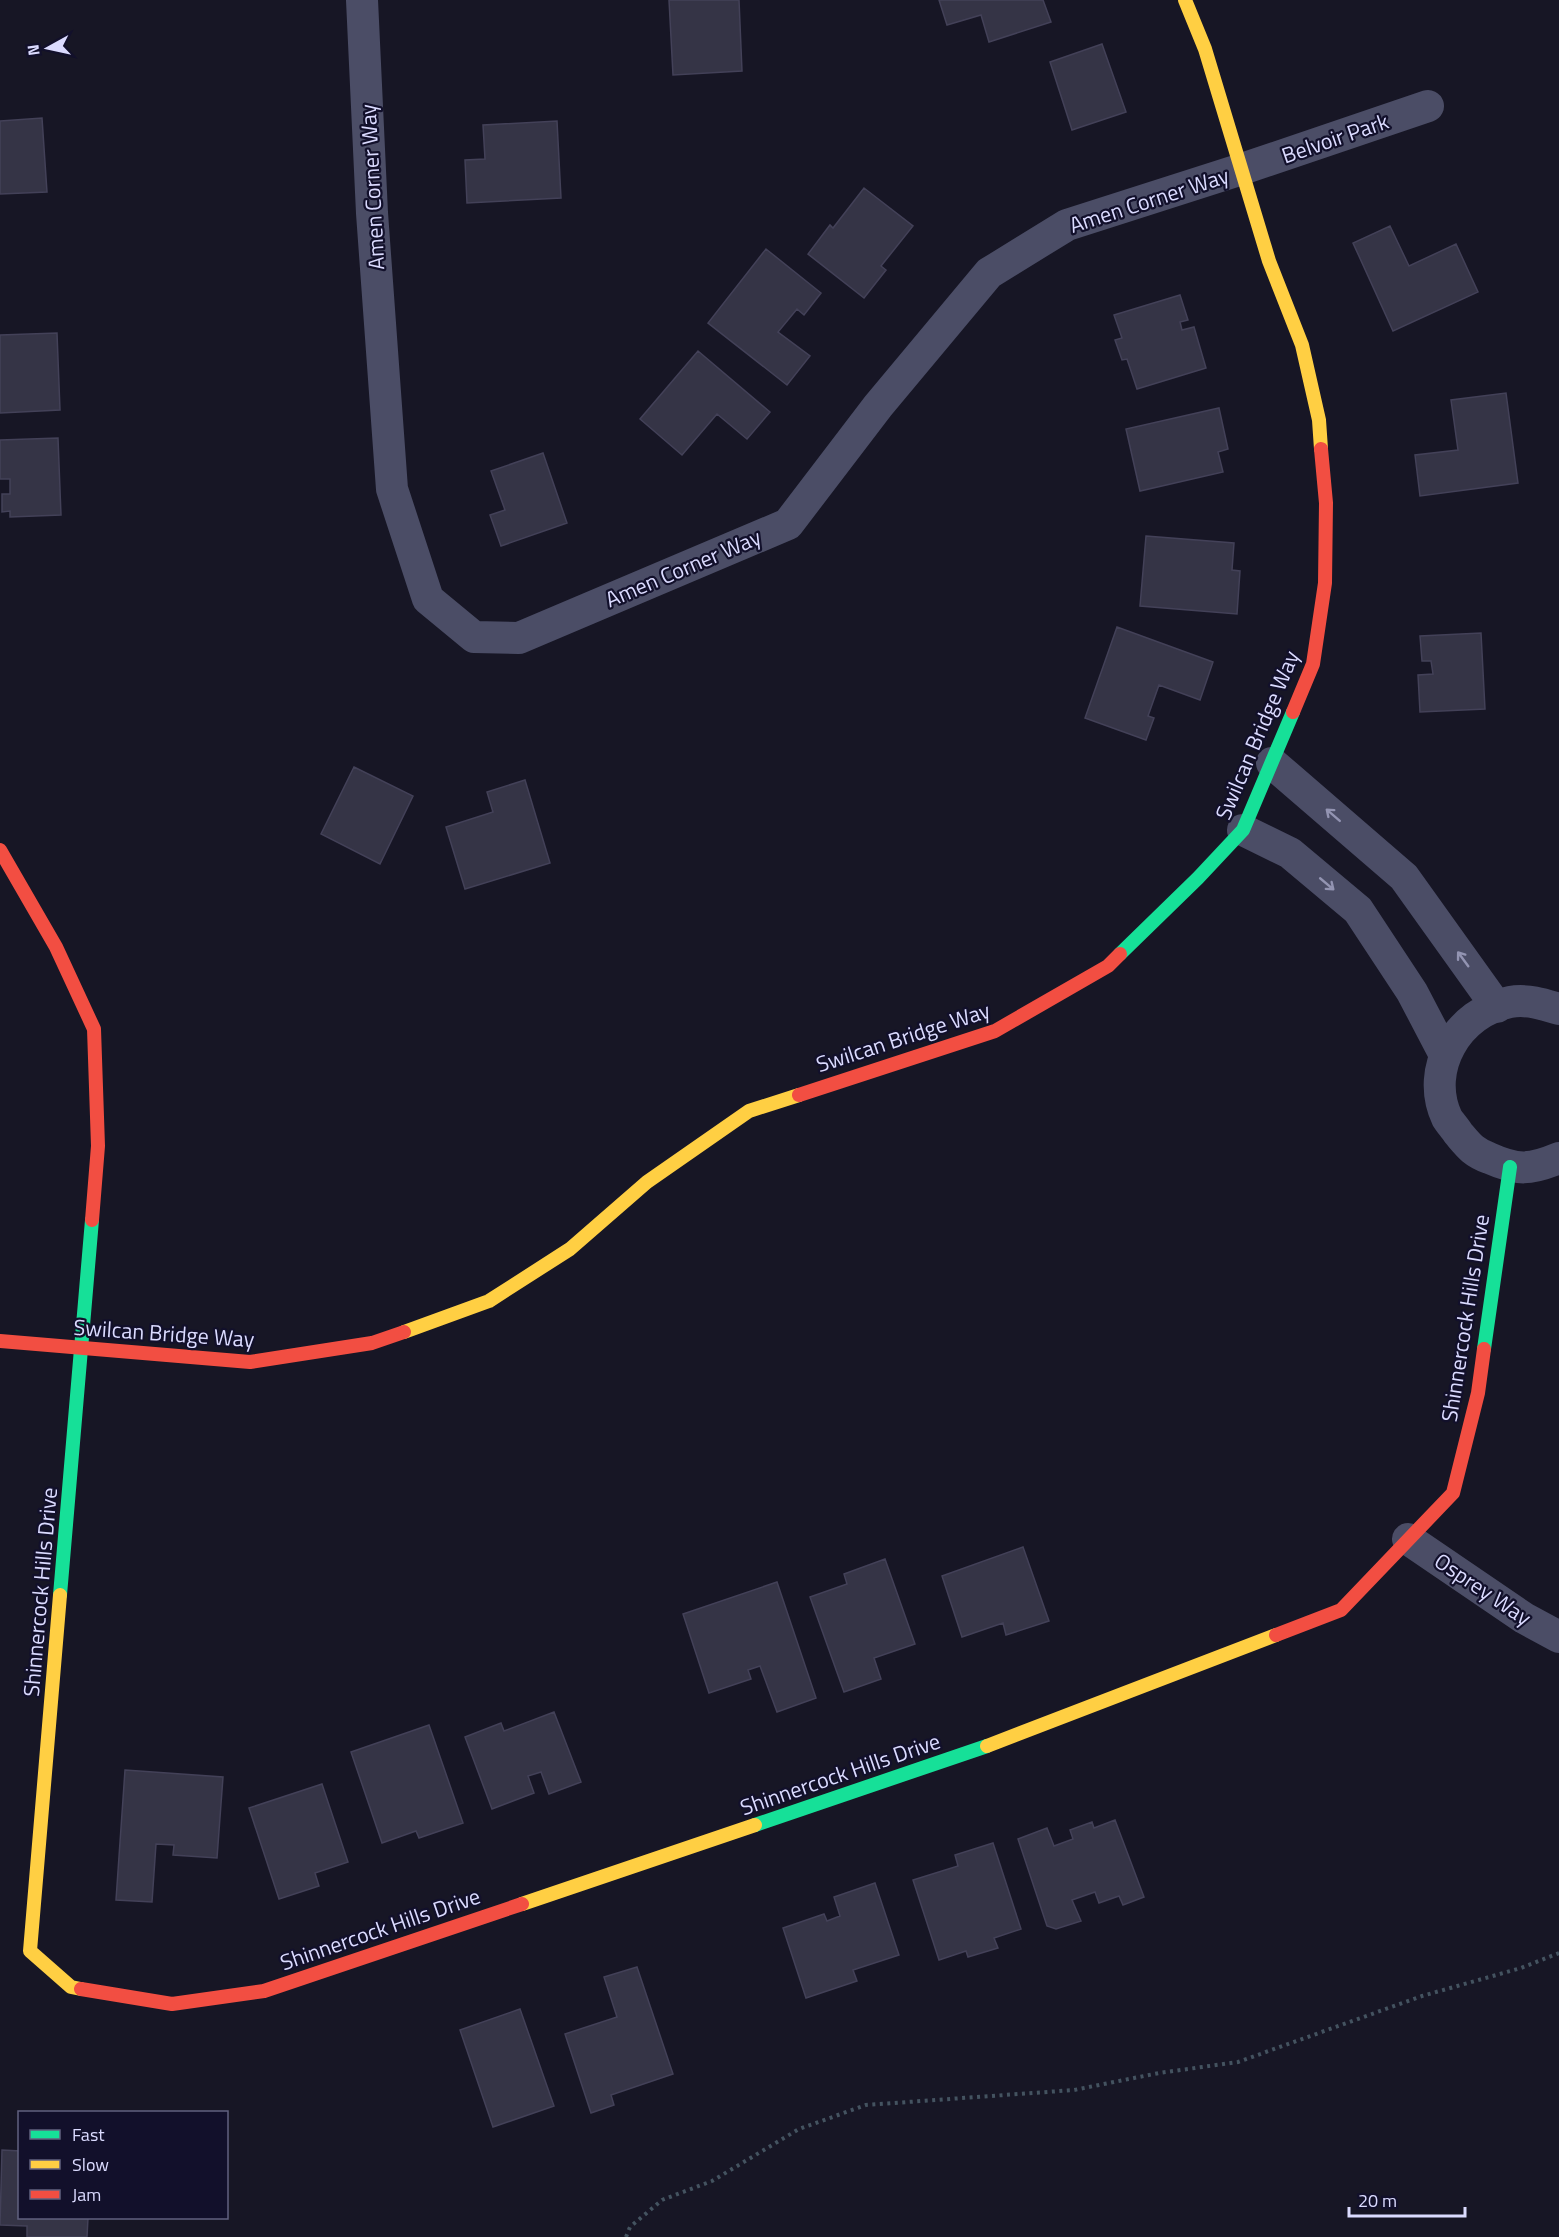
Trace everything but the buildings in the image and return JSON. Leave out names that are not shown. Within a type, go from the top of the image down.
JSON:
[{"type":"street","name":"Amen Corner Way","points":[[362,0],[372,213],[392,489],[428,598],[474,637],[519,638],[788,524],[878,406],[989,273],[1067,225],[1242,169],[1205,49],[1185,0]]},
{"type":"street","name":"Belvoir Park","points":[[1242,169],[1428,106]]},
{"type":"street","name":"Swilcan Bridge Way","points":[[0,1341],[250,1362],[372,1343],[489,1301],[570,1249],[647,1182],[749,1111],[994,1031],[1108,966],[1198,878],[1243,830],[1313,664],[1325,584],[1326,503],[1319,420],[1302,345],[1269,261],[1242,169]]},
{"type":"street","points":[[1272,763],[1404,877],[1497,1006]]},
{"type":"street","points":[[1243,830],[1290,853],[1358,910],[1412,992],[1445,1055]]},
{"type":"street","name":"Shinnercock Hills Drive","points":[[0,850],[56,946],[94,1029],[98,1146],[30,1951],[71,1988],[172,2004],[264,1991],[976,1750],[1341,1610],[1453,1493],[1478,1393],[1510,1167]]},
{"type":"street","points":[[1559,1010],[1537,1002],[1510,1002],[1484,1011],[1472,1018],[1455,1037],[1445,1055],[1441,1069],[1441,1095],[1448,1119],[1474,1152],[1510,1167],[1538,1167],[1559,1158]]},
{"type":"street","name":"Osprey Way","points":[[1408,1539],[1524,1618],[1559,1637]]},
{"type":"path","points":[[626,2237],[630,2227],[662,2200],[712,2181],[799,2129],[866,2105],[1074,2090],[1159,2073],[1238,2062],[1422,1996],[1521,1968],[1559,1953]]},
{"type":"traffic: fast","points":[[1120,954],[1198,878],[1243,830],[1293,712]]},
{"type":"traffic: fast","points":[[1484,1349],[1510,1167]]},
{"type":"traffic: fast","points":[[60,1595],[92,1220]]},
{"type":"traffic: fast","points":[[755,1825],[987,1746]]},
{"type":"traffic: slow","points":[[1185,0],[1205,49],[1269,261],[1302,345],[1319,420],[1321,449]]},
{"type":"traffic: slow","points":[[404,1332],[489,1301],[570,1249],[647,1182],[749,1111],[799,1095]]},
{"type":"traffic: slow","points":[[60,1595],[30,1951],[71,1987],[81,1989]]},
{"type":"traffic: slow","points":[[987,1746],[1276,1635]]},
{"type":"traffic: slow","points":[[522,1904],[755,1825]]},
{"type":"traffic: jam","points":[[1293,712],[1313,664],[1325,583],[1326,503],[1321,449]]},
{"type":"traffic: jam","points":[[0,850],[56,947],[94,1029],[98,1146],[92,1220]]},
{"type":"traffic: jam","points":[[799,1095],[995,1031],[1108,966],[1120,954]]},
{"type":"traffic: jam","points":[[0,1341],[250,1362],[372,1343],[404,1332]]},
{"type":"traffic: jam","points":[[1276,1635],[1341,1610],[1453,1493],[1478,1393],[1484,1349]]},
{"type":"traffic: jam","points":[[81,1989],[172,2004],[264,1991],[522,1904]]}]
